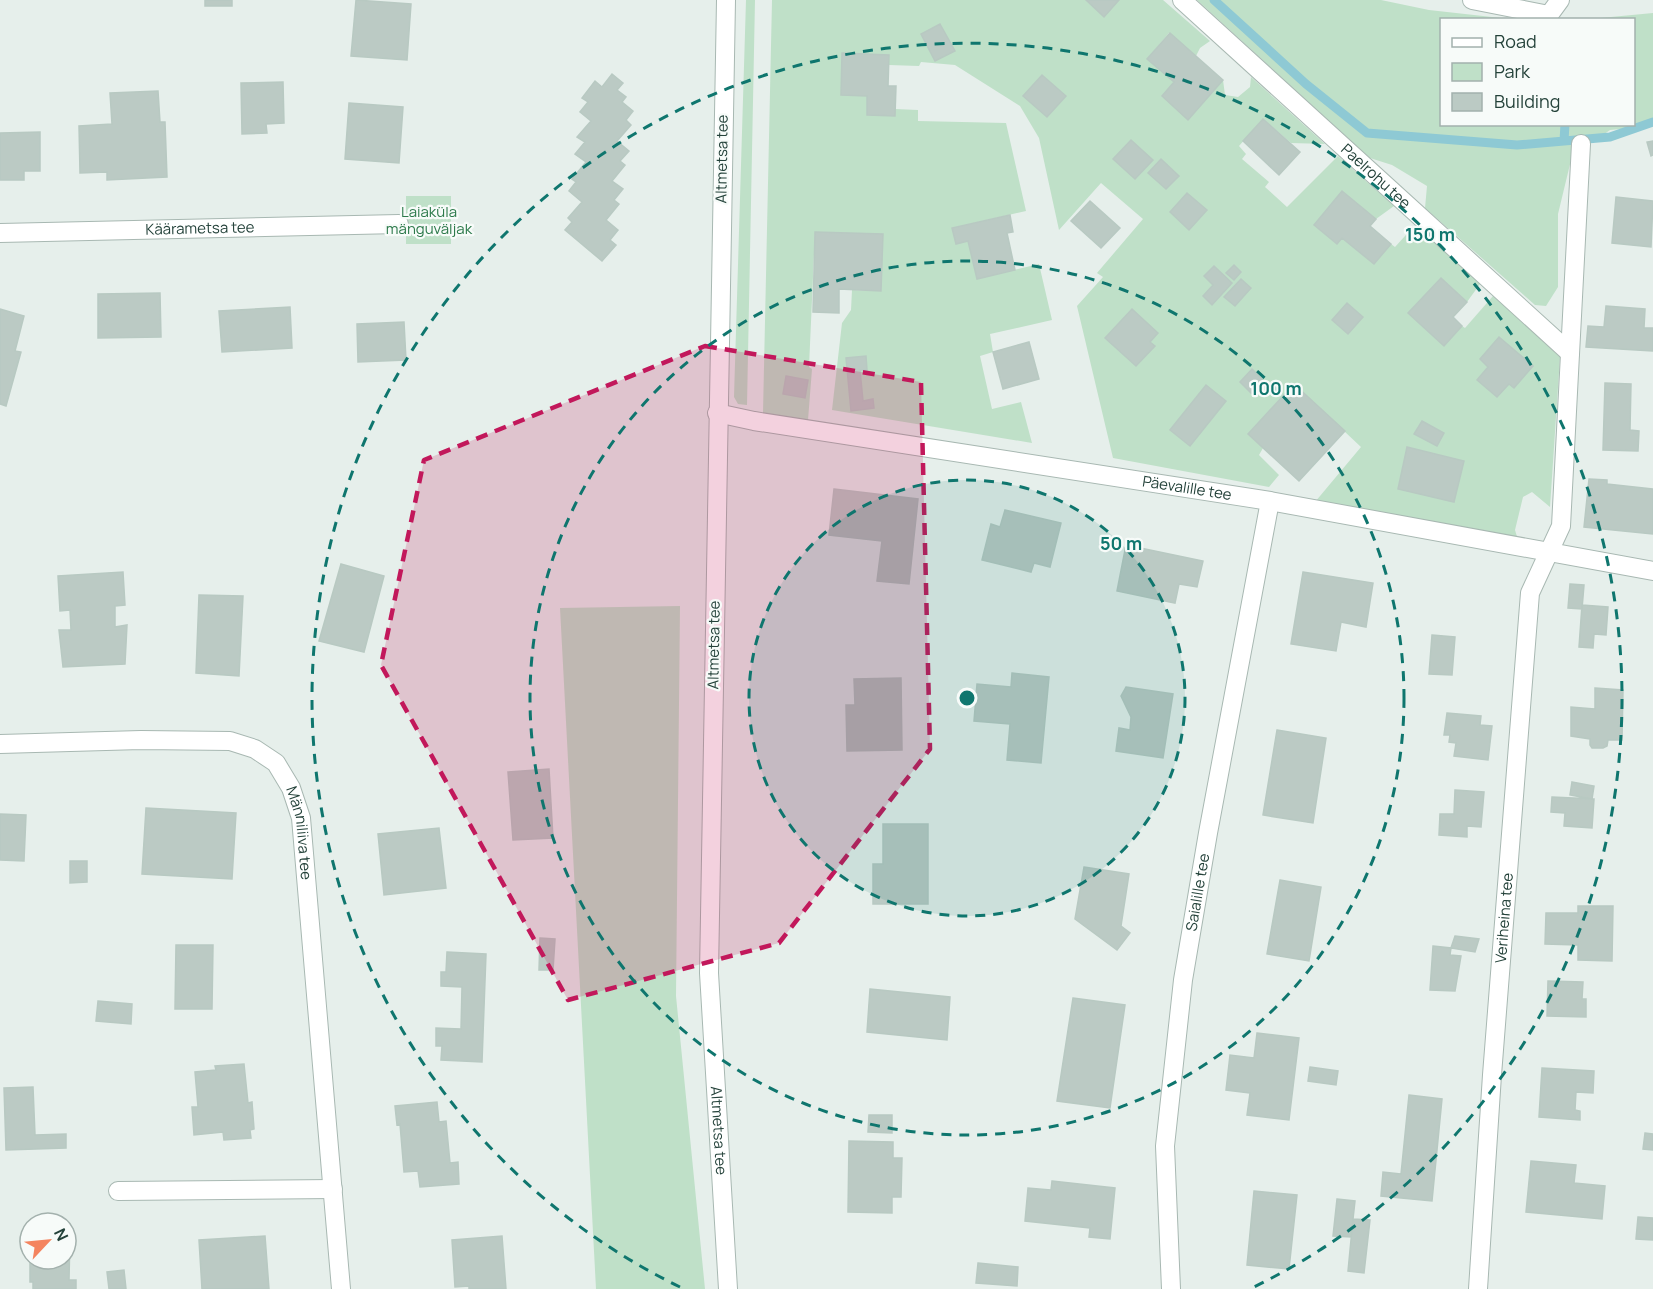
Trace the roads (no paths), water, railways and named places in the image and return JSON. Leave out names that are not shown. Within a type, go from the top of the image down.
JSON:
[{"type":"street","name":"Altmetsa tee","points":[[726,0],[709,973],[728,1289]]},
{"type":"street","name":"Paelrohu tee","points":[[1182,0],[1570,353]]},
{"type":"street","points":[[1472,0],[1549,15],[1560,0]]},
{"type":"street","points":[[1548,551],[1561,526],[1581,144]]},
{"type":"street","name":"Käärametsa tee","points":[[0,232],[399,224]]},
{"type":"street","name":"Päevalille tee","points":[[717,413],[754,421],[1270,501],[1653,571]]},
{"type":"street","name":"Saialille tee","points":[[1171,1289],[1165,1146],[1183,980],[1270,501]]},
{"type":"street","name":"Veriheina tee","points":[[1478,1289],[1492,1075],[1530,593],[1548,551]]},
{"type":"street","name":"Männiliiva tee","points":[[0,744],[141,740],[230,741],[255,749],[276,763],[291,788],[300,818],[341,1289]]},
{"type":"street","points":[[118,1191],[333,1189]]},
{"type":"waterway","points":[[1214,0],[1306,84],[1367,133],[1517,145],[1610,137],[1653,122]]},
{"type":"waterway","points":[[1564,141],[1565,126]]},
{"type":"park label","name":"Laiaküla mänguväljak","points":[[429,220]]}]
